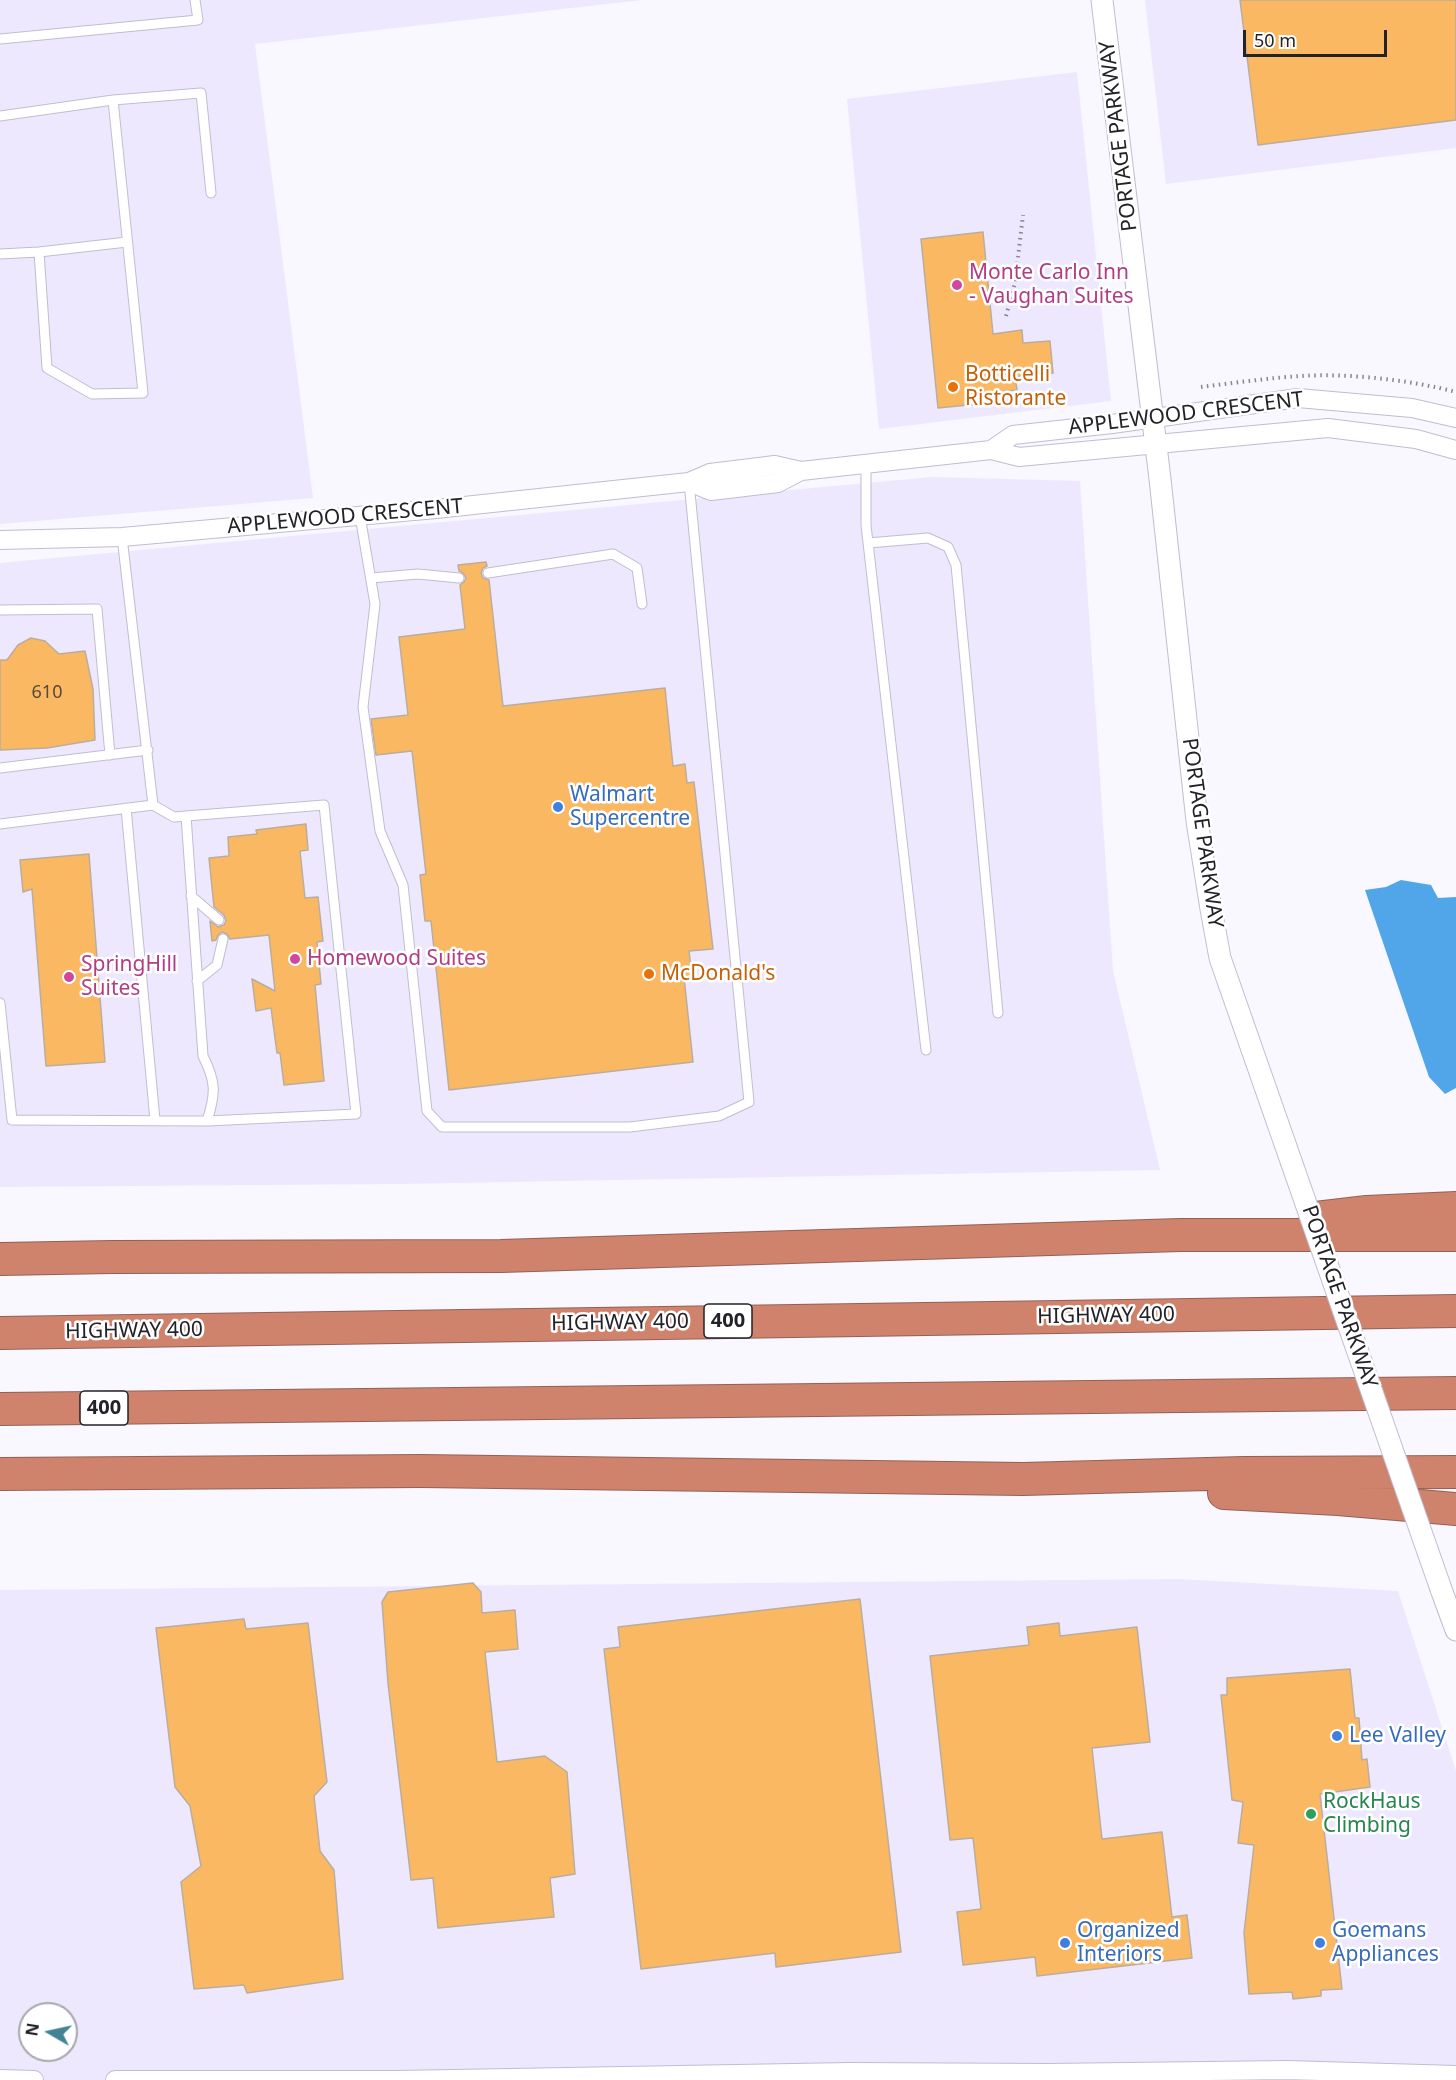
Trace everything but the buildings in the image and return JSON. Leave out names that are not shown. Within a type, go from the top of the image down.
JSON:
[{"type":"highway","points":[[1180,1235],[1367,1212],[1456,1208]]},
{"type":"highway","points":[[0,1259],[501,1256],[1180,1235],[1456,1235]]},
{"type":"highway","name":"HIGHWAY 400","points":[[0,1333],[1456,1311]]},
{"type":"highway","name":"400","points":[[0,1409],[1456,1393]]},
{"type":"highway","points":[[0,1474],[421,1471],[1023,1479],[1244,1473],[1456,1472]]},
{"type":"highway","points":[[1023,1479],[1338,1499],[1456,1509]]},
{"type":"street","name":"PORTAGE PARKWAY","points":[[1102,0],[1156,443],[1197,821],[1220,958],[1456,1630]]},
{"type":"street","name":"APPLEWOOD CRESCENT","points":[[991,450],[1013,435],[1298,398],[1412,408],[1456,418]]},
{"type":"street","name":"APPLEWOOD CRESCENT","points":[[0,540],[122,537],[360,516],[689,482],[710,473],[775,465],[801,471],[991,450],[1018,457],[1328,428],[1416,439],[1456,450]]},
{"type":"street","points":[[115,2080],[397,2080],[870,2072],[1287,2070],[1456,2075]]},
{"type":"street","points":[[0,2079],[34,2080]]},
{"type":"lane","points":[[0,39],[198,20],[195,0]]},
{"type":"lane","points":[[0,116],[113,100],[201,93],[211,193]]},
{"type":"lane","points":[[39,252],[47,368],[92,394],[143,393],[113,100]]},
{"type":"lane","points":[[0,254],[127,242]]},
{"type":"lane","points":[[866,463],[866,525],[926,1050]]},
{"type":"lane","points":[[360,516],[375,604],[363,707],[380,831],[403,885],[427,1112],[442,1127],[630,1127],[719,1116],[749,1102],[689,482]]},
{"type":"lane","points":[[122,537],[153,805]]},
{"type":"lane","points":[[868,543],[928,538],[948,547],[956,565],[998,1013]]},
{"type":"lane","points":[[488,573],[613,554],[637,568],[642,604]]},
{"type":"lane","points":[[370,578],[418,574],[459,578]]},
{"type":"lane","points":[[0,610],[97,609],[110,755]]},
{"type":"lane","points":[[0,768],[148,750]]},
{"type":"lane","points":[[0,824],[153,805],[174,817],[324,805],[356,1114],[207,1121],[12,1120],[0,1003]]},
{"type":"lane","points":[[126,808],[155,1120]]},
{"type":"lane","points":[[186,816],[203,1056],[212,1074],[214,1099],[207,1121]]},
{"type":"lane","points":[[191,896],[219,920]]},
{"type":"lane","points":[[197,981],[217,965],[223,939]]},
{"type":"path","points":[[1006,316],[1015,283],[1023,215]]},
{"type":"shaded area","points":[[0,0],[642,0],[255,44],[313,498],[0,524]]},
{"type":"shaded area","points":[[1145,0],[1456,0],[1456,148],[1166,184]]},
{"type":"shaded area","points":[[1077,72],[1111,401],[879,429],[847,99]]},
{"type":"shaded area","points":[[932,477],[1080,481],[1113,971],[1160,1170],[398,1184],[0,1187],[0,563]]},
{"type":"shaded area","points":[[1178,1579],[1398,1591],[1456,1771],[1456,2080],[0,2080],[0,1590]]},
{"type":"water","points":[[1401,880],[1431,885],[1438,898],[1456,897],[1456,1088],[1445,1094],[1429,1077],[1365,890],[1386,887]]},
{"type":"place","name":"Monte Carlo Inn - Vaughan Suites","points":[[957,285]]},
{"type":"place","name":"Botticelli Ristorante","points":[[953,387]]},
{"type":"place","name":"Walmart Supercentre","points":[[558,807]]},
{"type":"place","name":"Homewood Suites","points":[[295,959]]},
{"type":"place","name":"McDonald's","points":[[649,974]]},
{"type":"place","name":"SpringHill Suites","points":[[69,977]]},
{"type":"place","name":"Lee Valley","points":[[1337,1736]]},
{"type":"place","name":"RockHaus Climbing","points":[[1311,1814]]},
{"type":"place","name":"Organized Interiors","points":[[1065,1943]]},
{"type":"place","name":"Goemans Appliances","points":[[1320,1943]]}]
